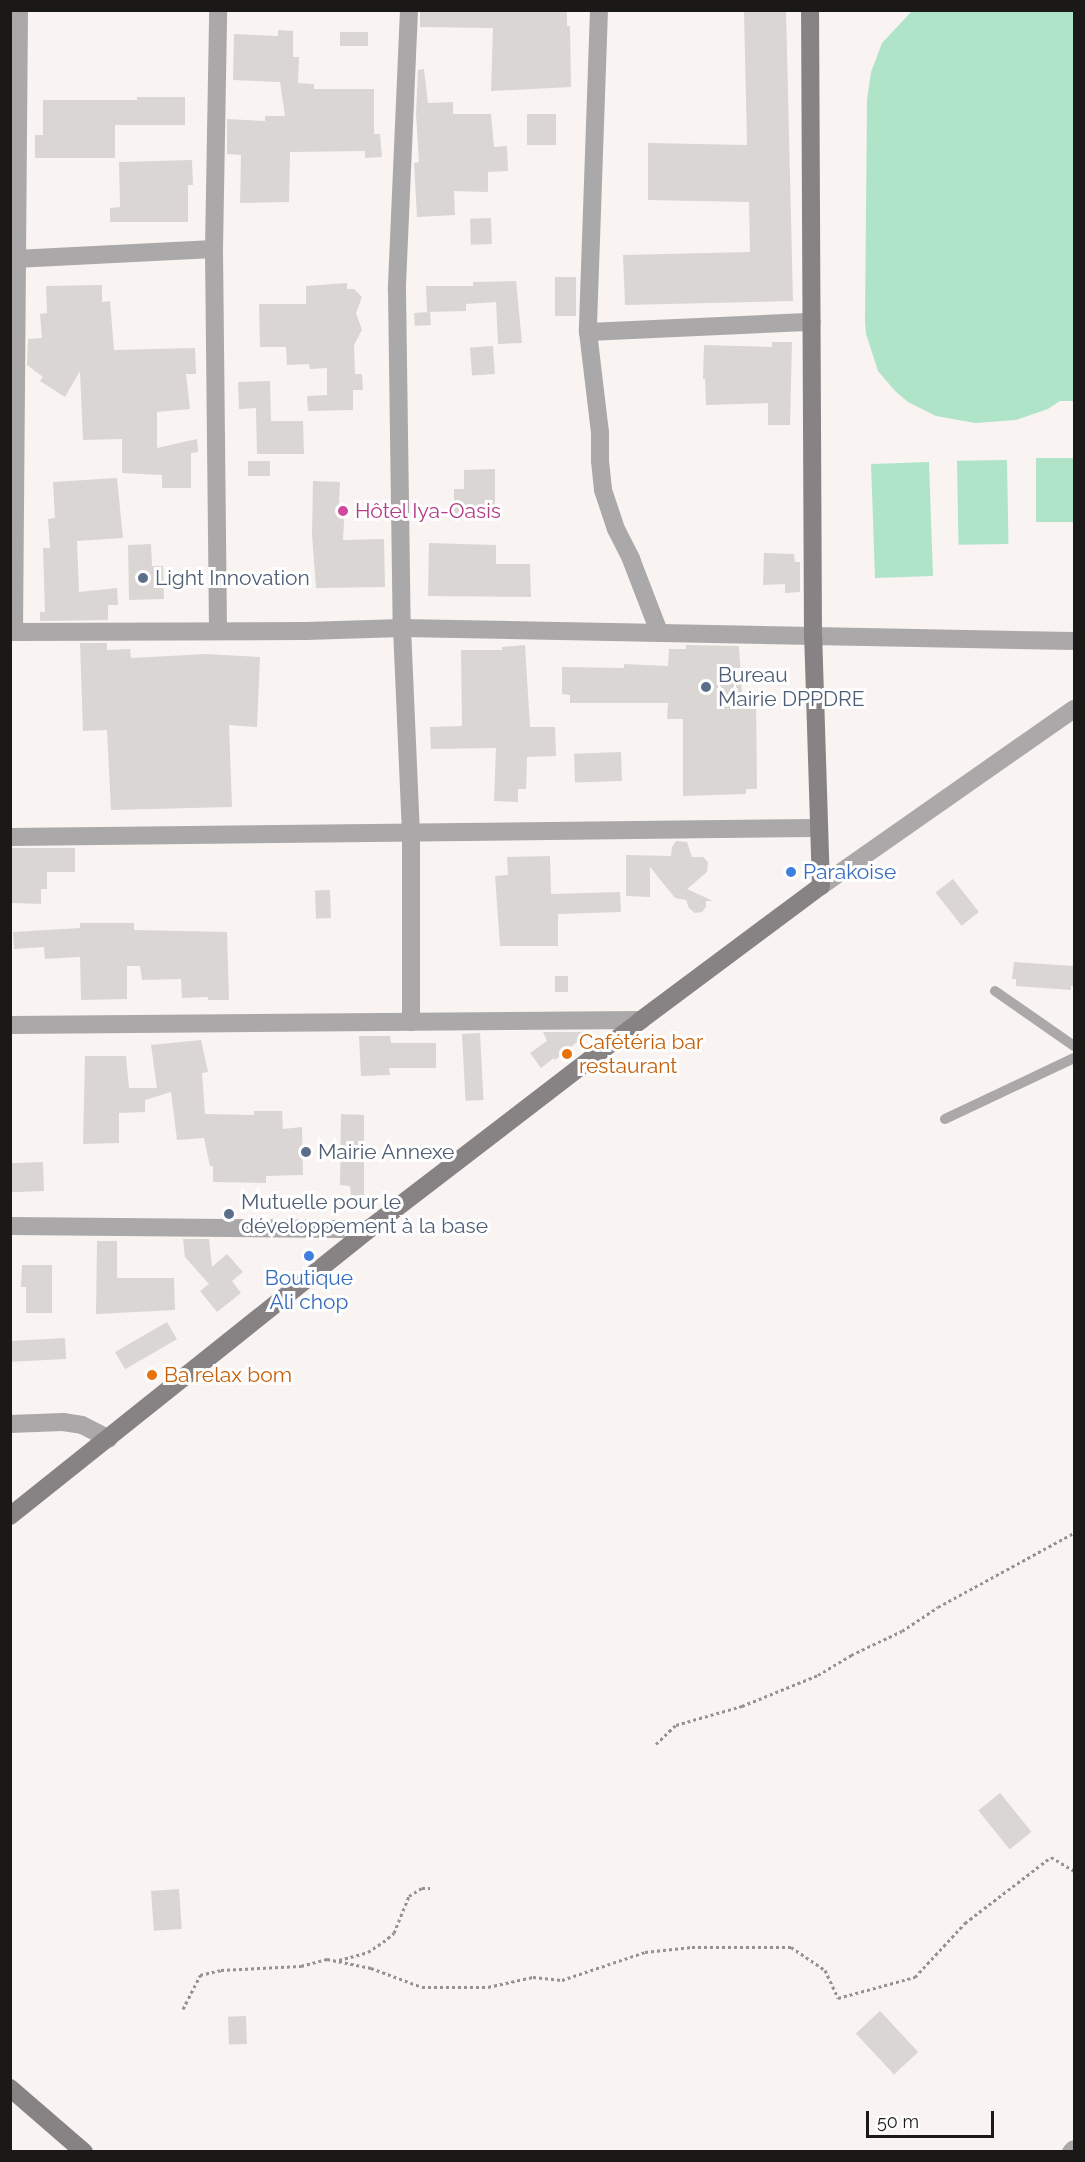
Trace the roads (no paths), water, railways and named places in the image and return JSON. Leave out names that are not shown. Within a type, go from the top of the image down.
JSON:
[{"type":"street","points":[[19,10],[12,632],[402,628],[1074,640]]},
{"type":"street","points":[[218,10],[214,249],[218,631]]},
{"type":"street","points":[[409,10],[397,290],[402,628],[411,833],[411,1022]]},
{"type":"street","points":[[599,10],[588,332],[603,490],[616,529],[631,559],[659,632]]},
{"type":"street","points":[[810,10],[813,637],[820,886]]},
{"type":"street","points":[[15,259],[214,249]]},
{"type":"street","points":[[588,332],[812,322]]},
{"type":"street","points":[[10,1516],[369,1230],[641,1020],[820,886],[1074,708]]},
{"type":"street","points":[[10,837],[819,828]]},
{"type":"street","points":[[10,1025],[641,1020]]},
{"type":"street","points":[[10,1226],[369,1230]]},
{"type":"street","points":[[10,1424],[63,1422],[82,1425],[109,1439]]},
{"type":"street","points":[[10,2088],[84,2151]]},
{"type":"street","points":[[1071,2151],[1074,2148]]},
{"type":"lane","points":[[995,991],[1074,1046]]},
{"type":"lane","points":[[945,1119],[1074,1058]]},
{"type":"place","name":"Hôtel Iya-Oasis","points":[[343,511]]},
{"type":"place","name":"Light Innovation","points":[[143,578]]},
{"type":"place","name":"Bureau Mairie DPPDRE","points":[[706,687]]},
{"type":"place","name":"Parakoise","points":[[791,872]]},
{"type":"place","name":"Cafétéria bar restaurant","points":[[567,1054]]},
{"type":"place","name":"Mairie Annexe","points":[[306,1152]]},
{"type":"place","name":"Mutuelle pour le développement à la base","points":[[229,1214]]},
{"type":"place","name":"Boutique Ali chop","points":[[309,1256]]},
{"type":"place","name":"Ba relax bom","points":[[152,1375]]}]
